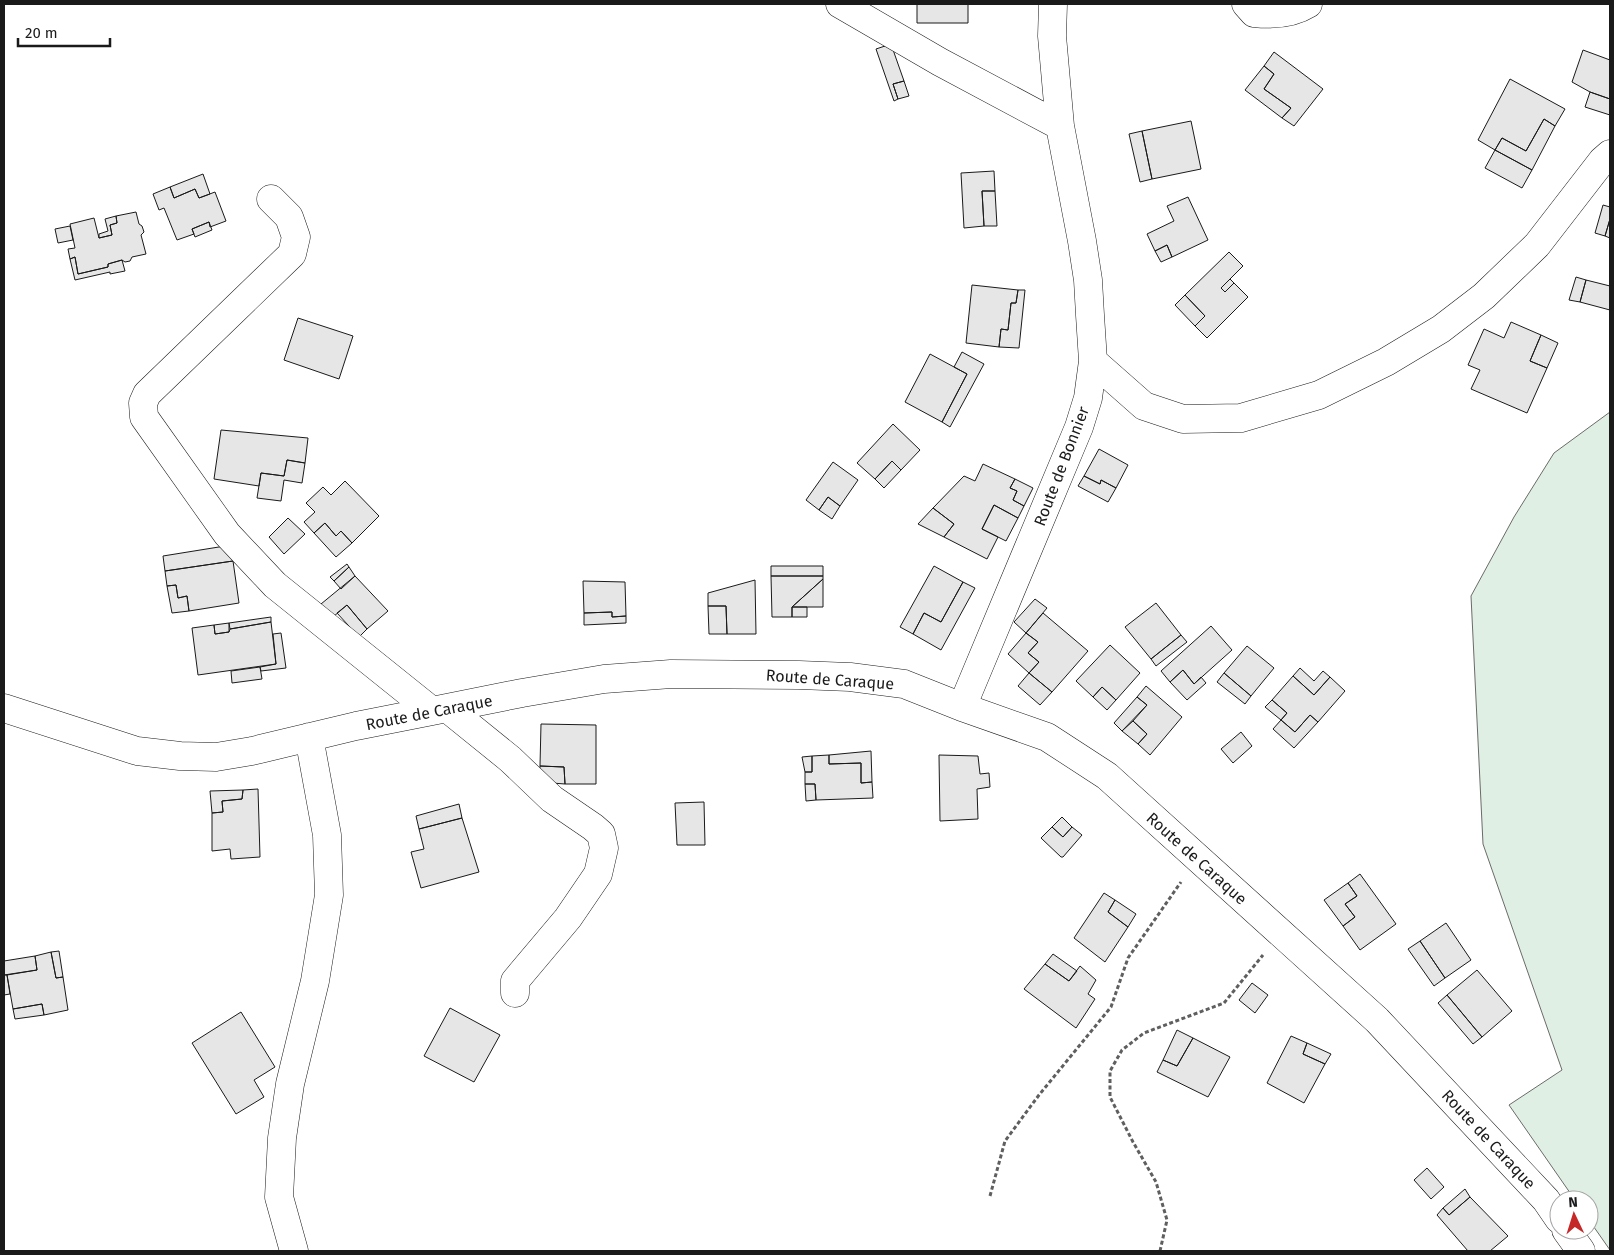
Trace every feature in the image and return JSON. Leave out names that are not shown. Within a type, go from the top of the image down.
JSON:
[{"type":"street","points":[[840,4],[940,62],[1060,126]]},
{"type":"street","name":"Route de Bonnier","points":[[962,707],[1080,427],[1088,398],[1092,361],[1088,280],[1060,126],[1052,36],[1053,4]]},
{"type":"street","points":[[1246,4],[1254,13],[1273,15],[1308,4]]},
{"type":"street","points":[[1092,361],[1144,406],[1183,419],[1241,418],[1320,395],[1386,362],[1434,334],[1484,296],[1537,245],[1602,161],[1610,154]]},
{"type":"street","points":[[271,199],[290,217],[296,237],[292,254],[147,394],[143,403],[144,417],[227,534],[275,585],[439,709],[510,759],[552,799],[601,834],[604,848],[598,874],[568,918],[515,981],[515,994]]},
{"type":"street","name":"Route de Caraque","points":[[4,708],[137,751],[180,756],[216,757],[252,751],[439,709],[604,679],[671,674],[799,675],[859,678],[904,684],[1047,737],[1107,776],[1377,1020],[1549,1204]]},
{"type":"street","points":[[294,1251],[279,1197],[282,1138],[290,1084],[315,981],[328,895],[327,835],[309,737]]},
{"type":"street","points":[[1573,1240],[1580,1251]]},
{"type":"path","points":[[990,1196],[1005,1141],[1039,1095],[1111,1007],[1128,958],[1198,858]]},
{"type":"path","points":[[1160,1251],[1167,1220],[1156,1182],[1110,1097],[1110,1071],[1122,1050],[1144,1033],[1224,1003],[1281,933]]},
{"type":"green space","points":[[1610,412],[1610,1250],[1599,1234],[1599,1190],[1568,1190],[1509,1105],[1562,1070],[1483,844],[1471,596],[1514,517],[1554,453]]},
{"type":"building","points":[[917,4],[968,4],[968,23],[917,23]]},
{"type":"building","points":[[891,44],[904,81],[893,84],[898,99],[894,101],[876,49]]},
{"type":"building","points":[[1583,50],[1610,60],[1610,99],[1590,92],[1572,82]]},
{"type":"building","points":[[1274,52],[1323,89],[1294,126],[1282,118],[1291,108],[1264,89],[1274,74],[1264,66]]},
{"type":"building","points":[[1264,66],[1274,74],[1264,89],[1291,108],[1282,118],[1245,90]]},
{"type":"building","points":[[1510,79],[1565,109],[1555,126],[1544,119],[1526,151],[1502,138],[1495,150],[1478,140]]},
{"type":"building","points":[[904,81],[909,96],[898,99],[893,84]]},
{"type":"building","points":[[1590,92],[1610,99],[1610,115],[1585,107]]},
{"type":"building","points":[[1544,119],[1555,126],[1532,170],[1495,150],[1502,138],[1526,151]]},
{"type":"building","points":[[1191,121],[1201,169],[1152,179],[1142,131]]},
{"type":"building","points":[[1142,131],[1152,179],[1140,182],[1129,134]]},
{"type":"building","points":[[1495,150],[1532,170],[1522,188],[1485,168]]},
{"type":"building","points":[[994,171],[995,191],[982,191],[984,226],[964,228],[961,173]]},
{"type":"building","points":[[203,174],[210,194],[199,198],[195,189],[174,198],[170,187]]},
{"type":"building","points":[[170,187],[174,198],[195,189],[199,198],[215,192],[226,221],[210,227],[209,222],[192,229],[194,234],[177,240],[164,208],[159,210],[153,194]]},
{"type":"building","points":[[982,191],[995,191],[997,226],[984,226]]},
{"type":"building","points":[[1188,197],[1208,240],[1172,257],[1167,245],[1155,251],[1147,234],[1174,221],[1167,206]]},
{"type":"building","points":[[1603,205],[1610,207],[1610,219],[1605,236],[1595,233]]},
{"type":"building","points":[[136,212],[139,224],[144,232],[141,235],[146,254],[132,257],[130,261],[125,262],[122,260],[108,264],[108,267],[78,274],[75,257],[70,259],[68,249],[75,248],[70,224],[94,218],[99,238],[112,235],[110,225],[117,223],[116,216]]},
{"type":"building","points":[[116,216],[117,223],[110,225],[112,235],[99,238],[99,234],[108,231],[105,219]]},
{"type":"building","points":[[1610,219],[1610,238],[1605,236]]},
{"type":"building","points":[[209,222],[212,230],[195,237],[192,229]]},
{"type":"building","points":[[70,226],[73,240],[58,243],[55,229]]},
{"type":"building","points":[[1167,245],[1172,257],[1161,262],[1155,251]]},
{"type":"building","points":[[1229,252],[1243,266],[1221,288],[1225,292],[1234,283],[1248,297],[1207,338],[1195,326],[1205,316],[1185,295]]},
{"type":"building","points":[[75,257],[78,274],[108,267],[108,264],[122,260],[125,271],[110,274],[110,272],[75,280],[70,259]]},
{"type":"building","points":[[1576,277],[1586,280],[1580,302],[1569,300]]},
{"type":"building","points":[[1230,279],[1234,283],[1225,292],[1221,288]]},
{"type":"building","points":[[1586,280],[1610,286],[1610,310],[1580,302]]},
{"type":"building","points":[[972,285],[1018,290],[1016,303],[1011,303],[1008,330],[1001,329],[999,347],[966,343]]},
{"type":"building","points":[[1018,290],[1025,290],[1019,348],[999,347],[1001,329],[1008,330],[1011,303],[1016,303]]},
{"type":"building","points":[[1185,295],[1205,316],[1195,326],[1175,305]]},
{"type":"building","points":[[298,318],[353,336],[339,379],[284,360]]},
{"type":"building","points":[[1511,322],[1541,335],[1530,361],[1547,368],[1527,413],[1471,389],[1480,370],[1468,365],[1484,329],[1504,338]]},
{"type":"building","points":[[1541,335],[1558,343],[1547,368],[1530,361]]},
{"type":"building","points":[[962,352],[984,364],[950,427],[942,422],[967,374],[954,367]]},
{"type":"building","points":[[930,354],[967,374],[942,422],[905,402]]},
{"type":"building","points":[[893,424],[920,450],[901,470],[892,461],[875,479],[857,463]]},
{"type":"building","points":[[221,430],[308,438],[305,463],[287,460],[284,476],[261,473],[259,486],[214,479]]},
{"type":"building","points":[[1099,449],[1128,465],[1116,488],[1101,480],[1100,484],[1084,476]]},
{"type":"building","points":[[287,460],[305,463],[302,483],[284,480],[281,501],[257,498],[261,473],[284,476]]},
{"type":"building","points":[[892,461],[901,470],[884,488],[875,479]]},
{"type":"building","points":[[833,462],[858,480],[840,506],[828,497],[819,510],[806,500]]},
{"type":"building","points":[[983,464],[1015,479],[1010,488],[1017,491],[1013,500],[1024,506],[1018,518],[994,505],[982,529],[998,537],[987,559],[944,537],[954,524],[933,508],[964,476],[975,481]]},
{"type":"building","points":[[1084,476],[1100,484],[1101,480],[1116,488],[1108,502],[1078,486]]},
{"type":"building","points":[[1015,479],[1033,488],[1024,506],[1013,500],[1017,491],[1010,488]]},
{"type":"building","points":[[345,481],[379,516],[352,543],[341,531],[336,536],[325,523],[314,533],[304,522],[315,512],[306,503],[323,487],[331,495]]},
{"type":"building","points":[[828,497],[840,506],[832,519],[819,510]]},
{"type":"building","points":[[994,505],[1018,518],[1006,541],[982,529]]},
{"type":"building","points":[[933,508],[954,524],[944,537],[918,524]]},
{"type":"building","points":[[288,518],[305,534],[284,554],[269,537]]},
{"type":"building","points":[[325,523],[336,536],[341,531],[352,543],[336,557],[314,533]]},
{"type":"building","points":[[225,546],[233,561],[165,571],[163,556]]},
{"type":"building","points":[[233,561],[239,603],[189,611],[187,596],[178,598],[176,585],[167,586],[165,571]]},
{"type":"building","points":[[347,564],[349,567],[334,581],[330,577]]},
{"type":"building","points":[[771,566],[823,566],[823,576],[771,576]]},
{"type":"building","points":[[934,566],[963,582],[941,622],[924,613],[913,634],[900,627]]},
{"type":"building","points":[[349,567],[355,576],[341,589],[334,581]]},
{"type":"building","points":[[355,576],[388,611],[367,629],[347,605],[333,617],[321,604]]},
{"type":"building","points":[[771,576],[823,576],[823,579],[792,607],[792,617],[772,617]]},
{"type":"building","points":[[823,579],[823,607],[792,607]]},
{"type":"building","points":[[755,580],[756,634],[727,634],[726,606],[708,606],[708,593]]},
{"type":"building","points":[[583,581],[625,582],[626,616],[612,617],[612,612],[584,613]]},
{"type":"building","points":[[963,582],[975,588],[941,650],[913,634],[924,613],[941,622]]},
{"type":"building","points":[[176,585],[178,598],[187,596],[189,611],[172,613],[167,586]]},
{"type":"building","points":[[1035,599],[1047,608],[1026,633],[1014,622]]},
{"type":"building","points":[[1156,603],[1181,635],[1151,659],[1125,627]]},
{"type":"building","points":[[347,605],[367,629],[359,637],[337,613]]},
{"type":"building","points":[[708,606],[726,606],[727,634],[709,634]]},
{"type":"building","points":[[792,607],[807,607],[807,617],[792,617]]},
{"type":"building","points":[[612,612],[612,617],[626,616],[626,623],[584,625],[584,613]]},
{"type":"building","points":[[1043,613],[1088,651],[1052,692],[1029,673],[1039,662],[1028,653],[1038,642],[1026,633]]},
{"type":"building","points":[[271,617],[271,622],[230,629],[229,623]]},
{"type":"building","points":[[271,622],[276,664],[198,675],[192,628],[214,625],[215,634],[229,632],[230,629]]},
{"type":"building","points":[[229,623],[229,632],[215,634],[214,625]]},
{"type":"building","points":[[1211,626],[1232,650],[1194,684],[1183,670],[1170,682],[1161,671]]},
{"type":"building","points":[[281,633],[286,668],[261,671],[260,667],[276,664],[273,634]]},
{"type":"building","points":[[1026,633],[1038,642],[1028,653],[1039,662],[1029,673],[1008,654]]},
{"type":"building","points":[[1181,635],[1187,642],[1156,666],[1151,659]]},
{"type":"building","points":[[1110,645],[1140,673],[1116,700],[1102,687],[1093,697],[1076,681]]},
{"type":"building","points":[[1247,646],[1274,668],[1251,696],[1224,673]]},
{"type":"building","points":[[260,667],[262,679],[232,683],[231,671]]},
{"type":"building","points":[[1300,668],[1314,681],[1323,671],[1330,677],[1314,695],[1293,676]]},
{"type":"building","points":[[1183,670],[1194,684],[1201,677],[1206,683],[1187,700],[1170,682]]},
{"type":"building","points":[[1029,673],[1052,692],[1040,705],[1018,686]]},
{"type":"building","points":[[1224,673],[1251,696],[1245,704],[1217,682]]},
{"type":"building","points":[[1293,676],[1314,695],[1330,677],[1345,691],[1318,722],[1310,715],[1295,732],[1281,720],[1287,713],[1272,700]]},
{"type":"building","points":[[1146,686],[1182,717],[1150,755],[1138,744],[1147,734],[1133,721],[1147,705],[1137,697]]},
{"type":"building","points":[[1102,687],[1116,700],[1107,710],[1093,697]]},
{"type":"building","points":[[1137,697],[1147,705],[1122,731],[1114,723]]},
{"type":"building","points":[[1272,700],[1287,713],[1281,720],[1265,707]]},
{"type":"building","points":[[1310,715],[1318,722],[1294,748],[1273,729],[1281,720],[1295,732]]},
{"type":"building","points":[[1133,721],[1147,734],[1138,744],[1122,731]]},
{"type":"building","points":[[541,724],[596,725],[596,784],[565,784],[564,767],[540,766]]},
{"type":"building","points":[[1241,732],[1252,746],[1233,763],[1221,749]]},
{"type":"building","points":[[871,751],[872,782],[861,783],[861,763],[829,764],[829,755]]},
{"type":"building","points":[[829,755],[829,764],[861,763],[861,783],[872,782],[873,798],[816,800],[815,784],[805,784],[805,772],[812,772],[812,756]]},
{"type":"building","points":[[939,755],[978,756],[980,774],[989,773],[990,787],[977,789],[978,819],[940,821]]},
{"type":"building","points":[[812,756],[812,772],[805,772],[802,757]]},
{"type":"building","points":[[540,766],[564,767],[565,784],[539,782]]},
{"type":"building","points":[[805,784],[815,784],[816,800],[806,801]]},
{"type":"building","points":[[258,789],[260,857],[231,859],[230,849],[212,851],[212,813],[223,812],[222,801],[242,799],[243,790]]},
{"type":"building","points":[[243,790],[242,799],[222,801],[223,812],[212,813],[210,791]]},
{"type":"building","points":[[704,802],[705,845],[677,845],[675,803]]},
{"type":"building","points":[[459,804],[462,818],[419,829],[416,816]]},
{"type":"building","points":[[1062,817],[1072,827],[1063,837],[1052,827]]},
{"type":"building","points":[[462,818],[479,872],[421,888],[411,852],[424,849],[419,829]]},
{"type":"building","points":[[1052,827],[1063,837],[1072,827],[1082,835],[1063,857],[1041,838]]},
{"type":"building","points":[[1360,874],[1396,924],[1360,950],[1343,926],[1355,917],[1345,904],[1357,896],[1348,883]]},
{"type":"building","points":[[1348,883],[1357,896],[1345,904],[1355,917],[1343,926],[1324,900]]},
{"type":"building","points":[[1104,893],[1115,900],[1108,912],[1128,927],[1105,962],[1074,938]]},
{"type":"building","points":[[1115,900],[1136,914],[1128,927],[1108,912]]},
{"type":"building","points":[[1446,923],[1471,960],[1445,978],[1420,941]]},
{"type":"building","points":[[1420,941],[1445,978],[1434,986],[1408,949]]},
{"type":"building","points":[[59,951],[63,977],[56,978],[51,952]]},
{"type":"building","points":[[51,952],[56,978],[63,977],[68,1010],[44,1015],[42,1004],[13,1009],[7,975],[37,970],[35,956]]},
{"type":"building","points":[[1053,954],[1077,971],[1069,981],[1045,964]]},
{"type":"building","points":[[35,956],[37,970],[4,975],[4,961]]},
{"type":"building","points":[[1045,964],[1069,981],[1080,966],[1096,980],[1088,994],[1095,999],[1076,1028],[1024,989]]},
{"type":"building","points":[[1477,970],[1512,1011],[1482,1037],[1447,995]]},
{"type":"building","points":[[4,975],[7,975],[10,994],[4,995]]},
{"type":"building","points":[[1252,983],[1268,995],[1255,1013],[1239,1000]]},
{"type":"building","points":[[1447,995],[1482,1037],[1473,1044],[1438,1003]]},
{"type":"building","points":[[42,1004],[44,1015],[15,1019],[13,1009]]},
{"type":"building","points":[[450,1008],[500,1035],[474,1082],[424,1056]]},
{"type":"building","points":[[241,1012],[275,1067],[254,1080],[264,1097],[236,1114],[192,1043]]},
{"type":"building","points":[[1177,1030],[1193,1038],[1177,1066],[1163,1060]]},
{"type":"building","points":[[1291,1036],[1307,1043],[1303,1054],[1325,1064],[1304,1103],[1267,1083]]},
{"type":"building","points":[[1193,1038],[1230,1057],[1208,1097],[1157,1072],[1163,1060],[1177,1066]]},
{"type":"building","points":[[1307,1043],[1331,1054],[1325,1064],[1303,1054]]},
{"type":"building","points":[[1427,1168],[1444,1187],[1431,1199],[1414,1180]]},
{"type":"building","points":[[1465,1189],[1470,1197],[1449,1215],[1443,1208]]},
{"type":"building","points":[[1470,1197],[1508,1236],[1490,1251],[1468,1251],[1437,1215],[1443,1208],[1449,1215]]}]
